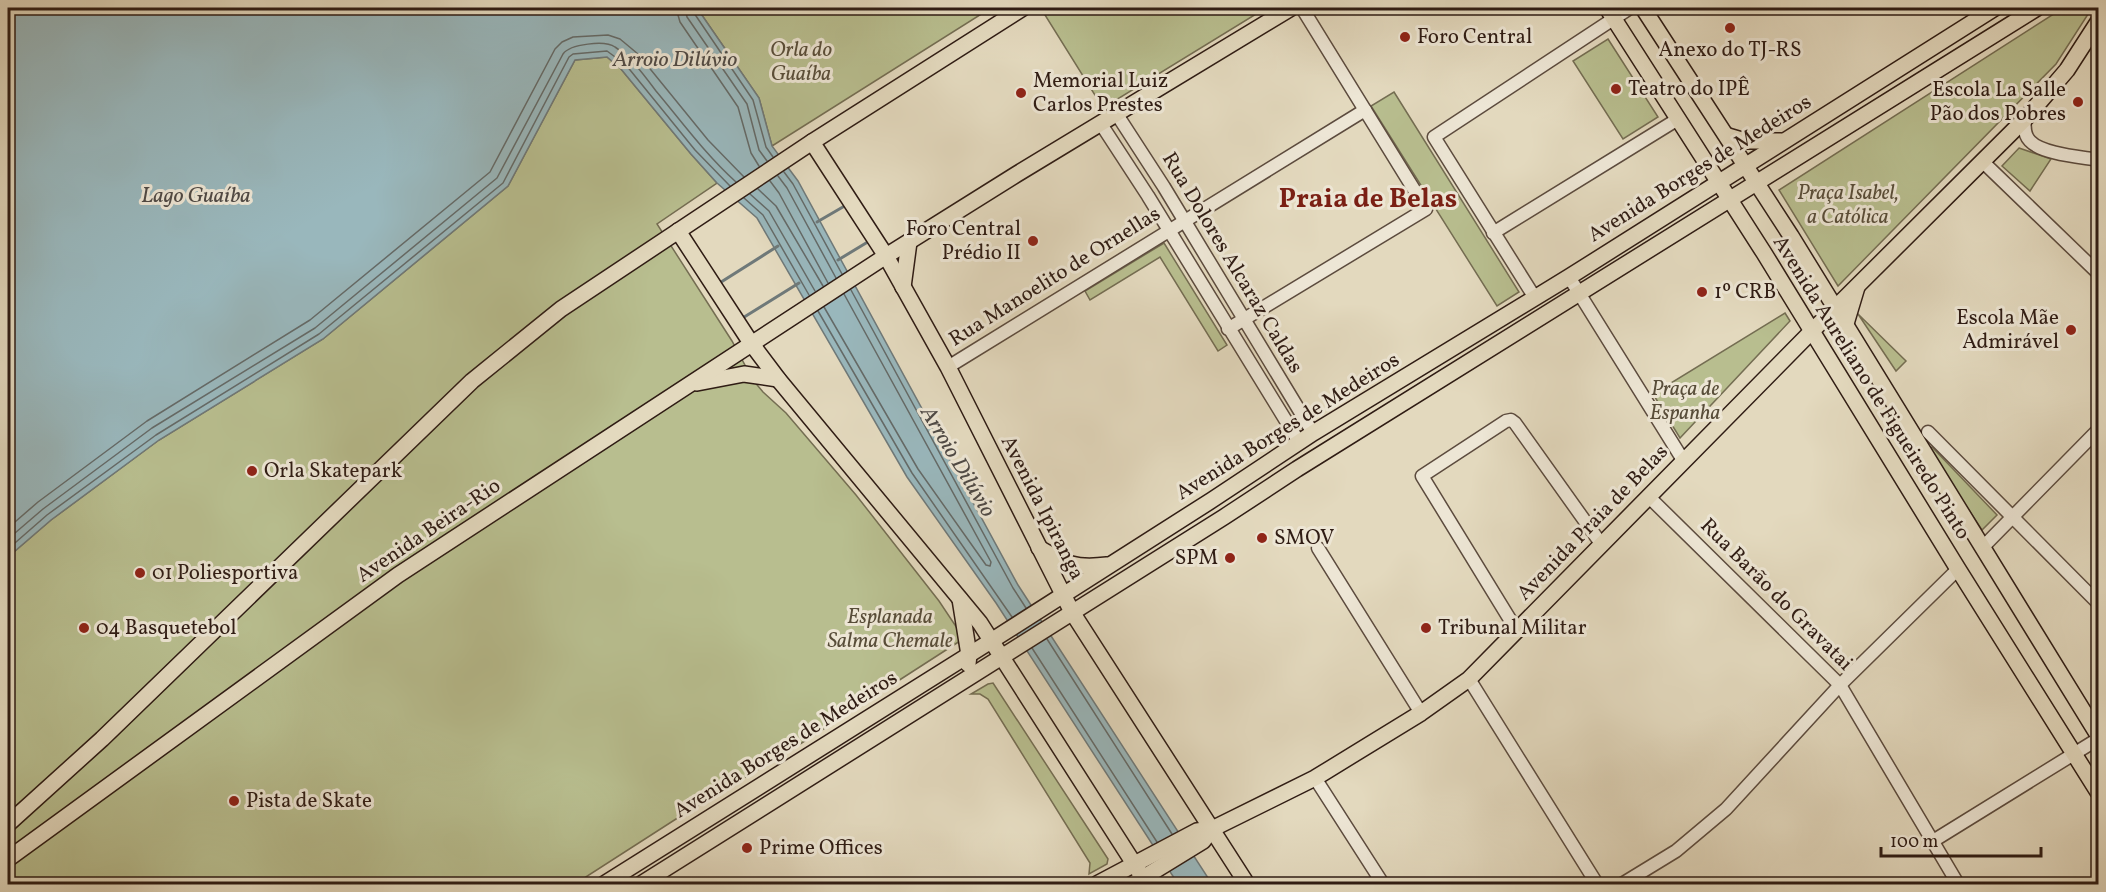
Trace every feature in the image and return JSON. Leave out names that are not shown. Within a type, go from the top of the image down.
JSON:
[{"type":"main road","points":[[8,824],[102,739],[472,381],[561,309],[812,142],[1023,8]]},
{"type":"main road","name":"Avenida Beira-Rio","points":[[8,859],[398,575],[886,256],[1291,8]]},
{"type":"main road","name":"Avenida Aureliano de Figueiredo Pinto","points":[[1643,8],[1728,136],[2098,737]]},
{"type":"main road","name":"Avenida Borges de Medeiros","points":[[604,885],[991,641],[1313,433],[1569,277],[1995,8]]},
{"type":"main road","name":"Avenida Borges de Medeiros","points":[[641,885],[1297,469],[2037,8]]},
{"type":"main road","name":"Avenida Aureliano de Figueiredo Pinto","points":[[1610,13],[1730,199],[2098,792]]},
{"type":"main road","name":"Avenida Praia de Belas","points":[[1097,885],[1144,874],[1204,834],[1315,778],[1421,713],[1469,679],[1683,460],[2025,119],[2067,70],[2098,21]]},
{"type":"main road","points":[[1728,136],[1761,142],[1783,141]]},
{"type":"main road","name":"Avenida Ipiranga","points":[[812,142],[886,256],[948,367],[1062,595],[1065,616],[1204,834],[1247,885]]},
{"type":"main road","points":[[678,231],[777,379],[980,623],[1144,874]]},
{"type":"main road","points":[[903,287],[909,242]]},
{"type":"main road","points":[[1845,327],[1857,285]]},
{"type":"main road","points":[[688,385],[744,374],[777,379]]},
{"type":"main road","points":[[1297,469],[1299,442]]},
{"type":"main road","points":[[1038,548],[1061,561],[1076,566],[1110,565]]},
{"type":"main road","points":[[960,599],[969,655],[968,678]]},
{"type":"street","points":[[1228,329],[1426,210],[1302,8]]},
{"type":"street","points":[[1534,298],[1434,136],[1610,13],[1630,8]]},
{"type":"street","name":"Rua Manoelito de Ornellas","points":[[948,367],[1365,110]]},
{"type":"street","name":"Rua Dolores Alcaraz Caldas","points":[[1116,114],[1164,187],[1313,433]]},
{"type":"street","points":[[1493,232],[1678,119]]},
{"type":"street","points":[[2025,119],[2024,130],[2031,142],[2041,148],[2098,160]]},
{"type":"street","name":"Rua Dolores Alcaraz Caldas","points":[[1101,124],[1148,196],[1299,442]]},
{"type":"street","points":[[1983,161],[2098,273]]},
{"type":"street","points":[[1148,196],[1164,187]]},
{"type":"street","points":[[1569,277],[1683,460]]},
{"type":"street","points":[[1517,631],[1422,476],[1506,421],[1511,420],[1602,545]]},
{"type":"street","points":[[1983,547],[2098,430]]},
{"type":"street","points":[[1928,432],[2098,603]]},
{"type":"street","name":"Rua Barão do Gravatai","points":[[1648,496],[1840,685],[1958,885]]},
{"type":"street","points":[[1318,548],[1421,713]]},
{"type":"street","points":[[1622,885],[1676,851],[1726,809],[1840,685],[1958,569]]},
{"type":"street","points":[[1469,679],[1598,885]]},
{"type":"street","points":[[1933,841],[2098,737]]},
{"type":"street","points":[[1315,778],[1383,885]]},
{"type":"green space","name":"Orla do Guaíba","points":[[697,8],[991,8],[772,146],[759,98]]},
{"type":"green space","points":[[1056,8],[1266,8],[1103,108],[1045,15]]},
{"type":"green space","name":"Praça Isabel, a Católica","points":[[2063,8],[2092,8],[2056,64],[1838,286],[1779,190]]},
{"type":"green space","name":"Teatro do IPÊ","points":[[1608,39],[1658,117],[1623,139],[1573,61]]},
{"type":"green space","name":"Esplanada Salma Chemale","points":[[607,57],[621,69],[717,183],[657,224],[732,341],[753,380],[786,413],[856,495],[939,601],[959,631],[960,641],[575,884],[8,884],[8,557],[51,520],[159,440],[323,339],[508,186],[575,60]]},
{"type":"green space","points":[[1394,92],[1519,292],[1497,306],[1371,106]]},
{"type":"green space","points":[[2019,148],[2051,159],[2030,191],[2002,166]]},
{"type":"green space","points":[[1164,243],[1227,345],[1218,351],[1160,257],[1090,300],[1085,291]]},
{"type":"green space","name":"Praça de Espanha","points":[[1785,313],[1790,321],[1680,438],[1653,394]]},
{"type":"green space","points":[[1858,314],[1906,361],[1896,371]]},
{"type":"green space","points":[[1932,447],[1997,515],[1982,530],[1928,448]]},
{"type":"green space","points":[[993,683],[1108,859],[1107,864],[1089,874],[1090,863],[988,699],[980,694],[971,694]]},
{"type":"water","name":"Lago Guaíba","points":[[8,8],[697,8],[759,98],[772,146],[798,181],[1018,585],[1212,884],[1178,884],[996,603],[907,477],[757,218],[717,183],[621,69],[607,57],[575,60],[508,186],[323,339],[159,440],[51,520],[8,557]]},
{"type":"waterway","points":[[817,222],[848,204]]},
{"type":"waterway","points":[[838,260],[871,240]]},
{"type":"waterway","points":[[718,284],[778,246]]},
{"type":"waterway","points":[[741,319],[799,283]]},
{"type":"place","name":"Anexo do TJ-RS","points":[[1730,28]]},
{"type":"place","name":"Foro Central","points":[[1405,37]]},
{"type":"place","name":"Teatro do IPÊ","points":[[1616,89]]},
{"type":"place","name":"Memorial Luiz Carlos Prestes","points":[[1021,93]]},
{"type":"place","name":"Escola La Salle Pão dos Pobres","points":[[2078,102]]},
{"type":"place","name":"Foro Central Prédio II","points":[[1033,241]]},
{"type":"place","name":"1º CRB","points":[[1702,292]]},
{"type":"place","name":"Escola Mãe Admirável","points":[[2071,330]]},
{"type":"place","name":"Orla Skatepark","points":[[252,471]]},
{"type":"place","name":"SMOV","points":[[1262,538]]},
{"type":"place","name":"SPM","points":[[1230,558]]},
{"type":"place","name":"01 Poliesportiva","points":[[140,573]]},
{"type":"place","name":"04 Basquetebol","points":[[84,628]]},
{"type":"place","name":"Tribunal Militar","points":[[1426,628]]},
{"type":"place","name":"Pista de Skate","points":[[234,801]]},
{"type":"place","name":"Prime Offices","points":[[747,848]]},
{"type":"district","name":"Praia de Belas","points":[[1368,200]]},
{"type":"water label","name":"Arroio Dilúvio","points":[[675,60]]},
{"type":"water label","name":"Arroio Dilúvio","points":[[957,462]]}]
